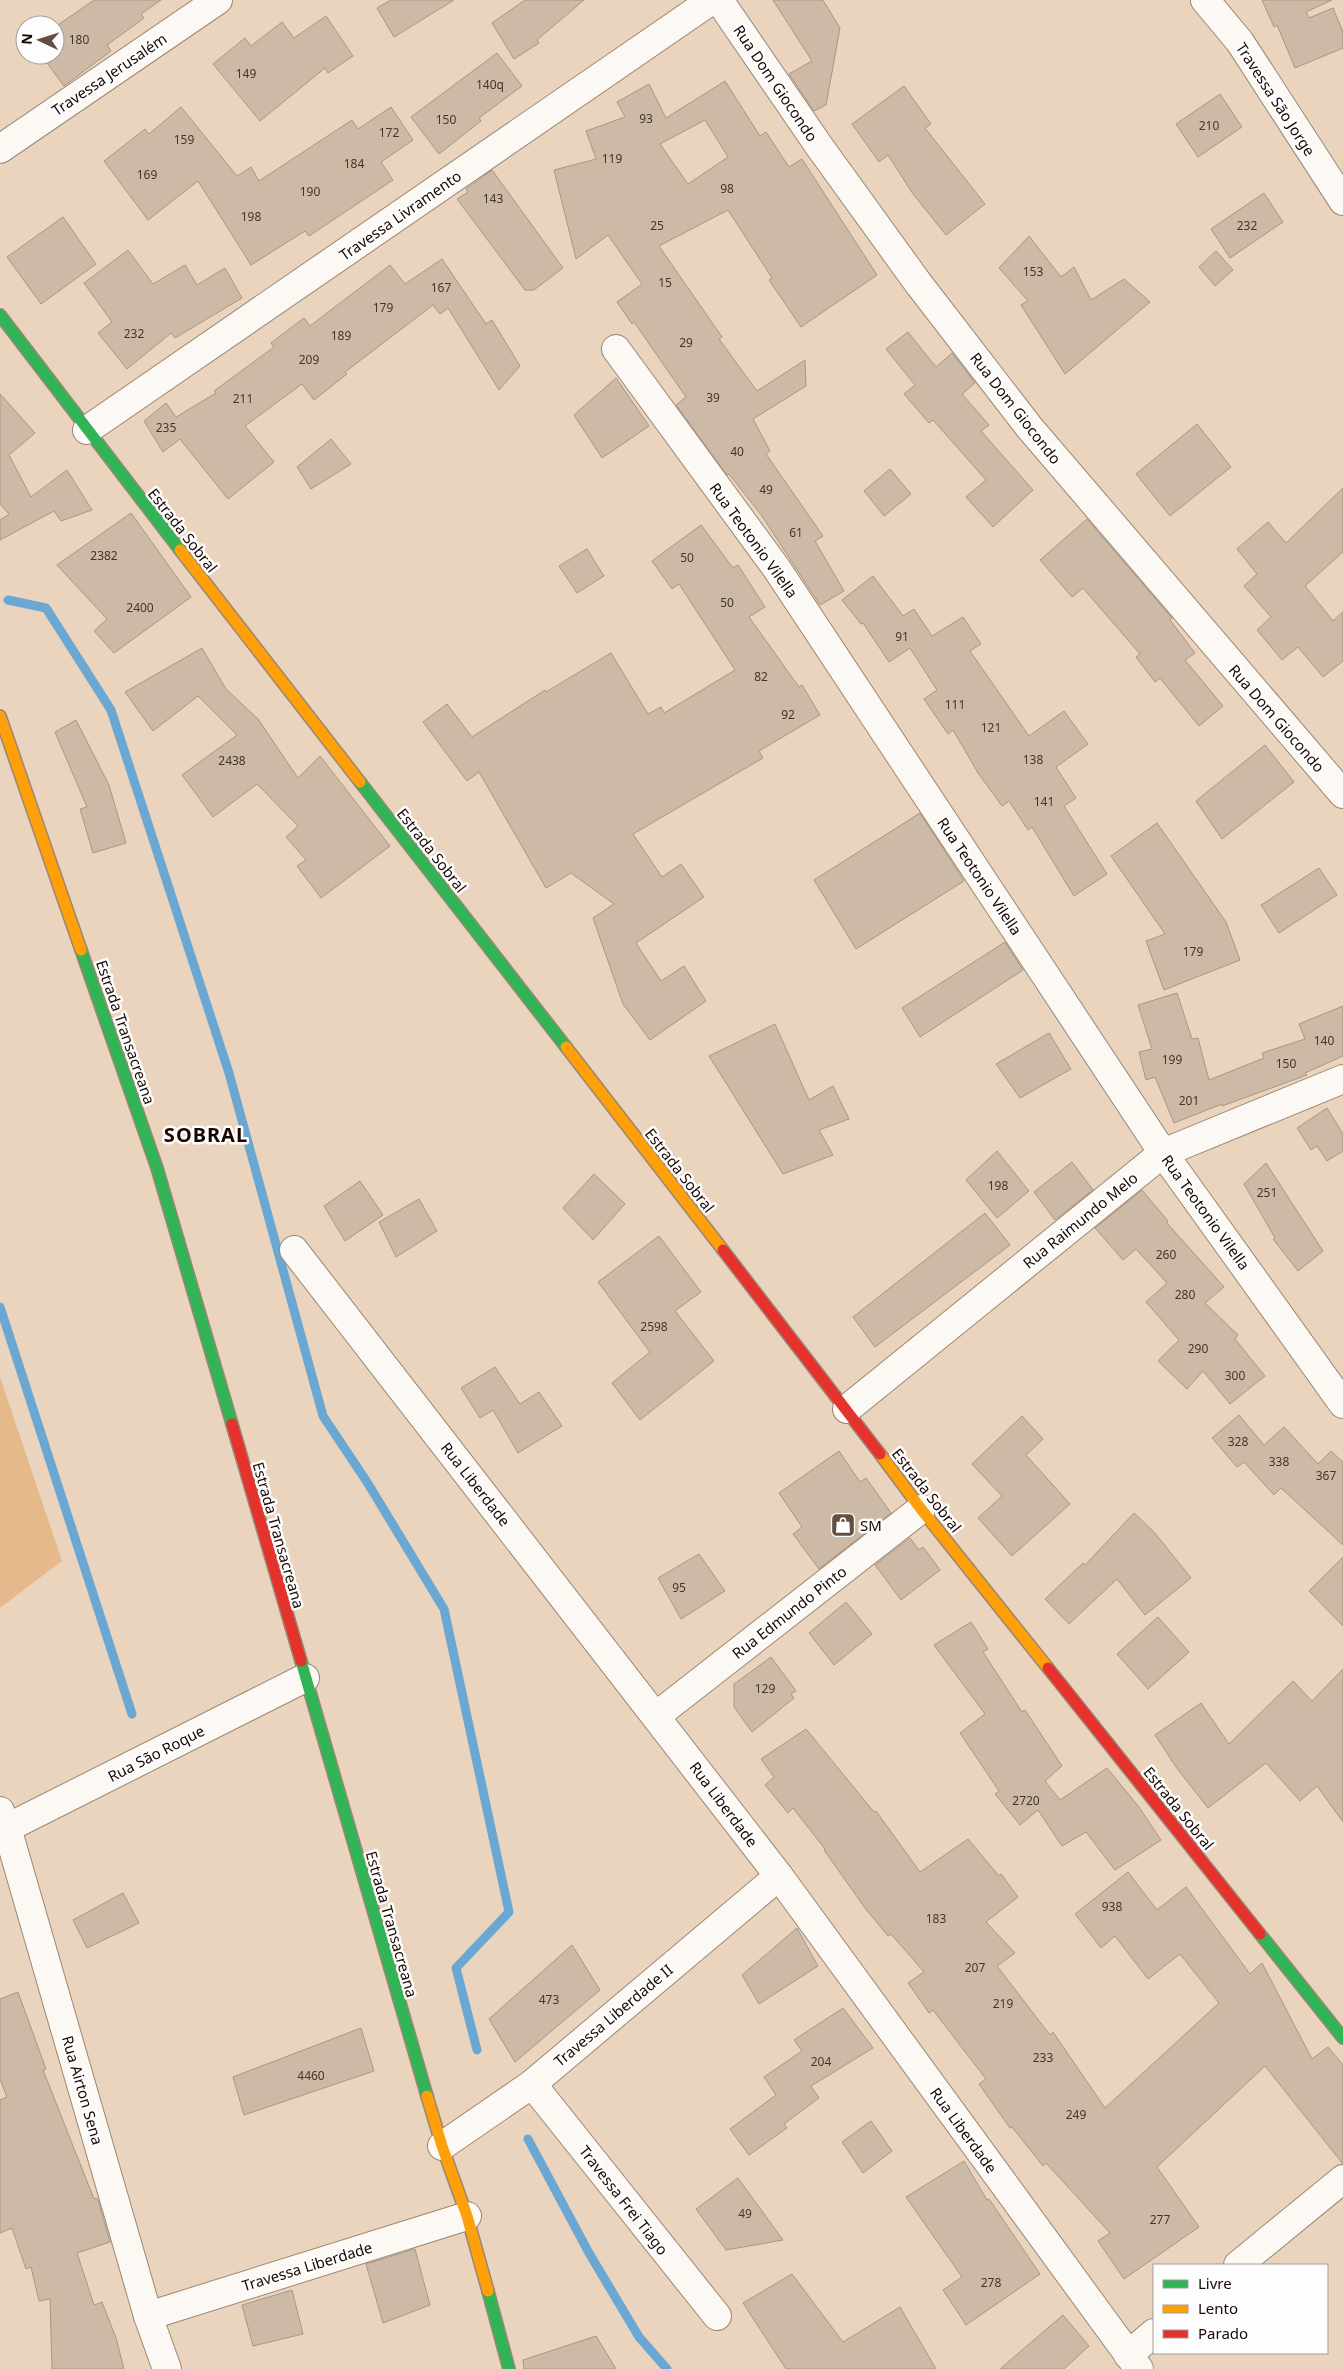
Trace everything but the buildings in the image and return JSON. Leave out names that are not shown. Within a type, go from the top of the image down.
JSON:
[{"type":"street","name":"Travessa Jerusalém","points":[[0,149],[218,0]]},
{"type":"street","name":"Travessa Livramento","points":[[87,430],[712,0]]},
{"type":"street","name":"Rua Dom Giocondo","points":[[719,0],[830,162],[1029,428],[1343,794]]},
{"type":"street","name":"Travessa São Jorge","points":[[1205,0],[1240,42],[1343,201]]},
{"type":"street","name":"Estrada Sobral","points":[[0,315],[87,430],[847,1409],[921,1509],[1343,2038]]},
{"type":"street","name":"Rua Teotonio Vilella","points":[[616,349],[777,569],[1163,1153],[1343,1404]]},
{"type":"street","name":"Estrada Transacreana","points":[[0,716],[157,1168],[442,2146],[467,2216],[509,2369]]},
{"type":"street","name":"Rua Raimundo Melo","points":[[847,1409],[1163,1153],[1343,1080]]},
{"type":"street","name":"Rua Liberdade","points":[[294,1250],[779,1876],[1134,2362]]},
{"type":"street","name":"Rua Edmundo Pinto","points":[[656,1716],[921,1509]]},
{"type":"street","name":"Rua São Roque","points":[[3,1820],[305,1678]]},
{"type":"street","name":"Rua Airton Sena","points":[[3,1820],[148,2316],[166,2369]]},
{"type":"street","name":"Travessa Liberdade II","points":[[442,2146],[532,2084],[779,1876]]},
{"type":"street","name":"Travessa Frei Tiago","points":[[532,2084],[717,2316]]},
{"type":"street","points":[[1239,2264],[1343,2180]]},
{"type":"street","name":"Travessa Liberdade","points":[[148,2316],[467,2216]]},
{"type":"street","points":[[1134,2362],[1153,2334]]},
{"type":"shaded area","points":[[0,1377],[62,1561],[0,1608]]},
{"type":"waterway","points":[[8,600],[46,608],[111,710],[229,1073],[323,1416],[367,1482],[444,1609],[509,1912],[456,1968],[477,2050]]},
{"type":"waterway","points":[[0,1307],[132,1714]]},
{"type":"waterway","points":[[528,2139],[589,2253],[639,2337],[667,2369]]},
{"type":"traffic: fast","points":[[0,315],[180,550]]},
{"type":"traffic: fast","points":[[360,782],[566,1047]]},
{"type":"traffic: fast","points":[[81,950],[157,1168],[232,1424]]},
{"type":"traffic: fast","points":[[301,1661],[427,2096]]},
{"type":"traffic: fast","points":[[1260,1934],[1343,2038]]},
{"type":"traffic: fast","points":[[488,2291],[509,2369]]},
{"type":"traffic: slow","points":[[180,550],[360,782]]},
{"type":"traffic: slow","points":[[0,716],[81,950]]},
{"type":"traffic: slow","points":[[566,1047],[723,1250]]},
{"type":"traffic: slow","points":[[880,1454],[921,1509],[1048,1668]]},
{"type":"traffic: slow","points":[[427,2096],[442,2146],[467,2216],[488,2291]]},
{"type":"traffic: jam","points":[[723,1250],[880,1454]]},
{"type":"traffic: jam","points":[[232,1424],[301,1661]]},
{"type":"traffic: jam","points":[[1048,1668],[1260,1934]]},
{"type":"place","name":"SM","points":[[843,1525]]},
{"type":"district","name":"SOBRAL","points":[[206,1134]]}]
